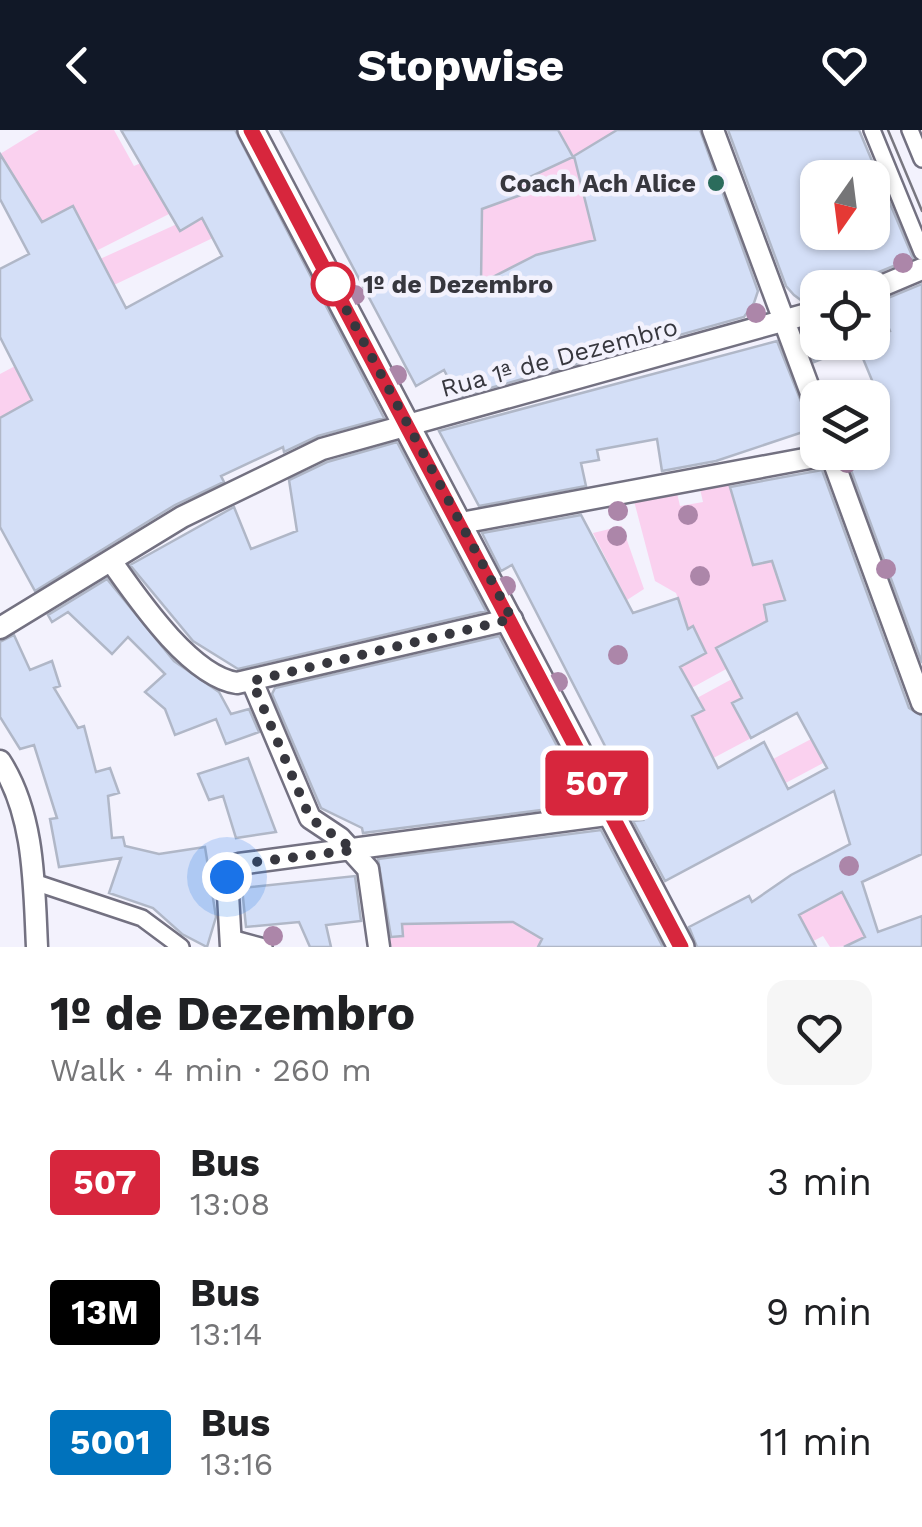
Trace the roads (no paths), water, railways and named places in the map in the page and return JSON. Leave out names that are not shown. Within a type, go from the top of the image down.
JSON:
[{"type":"street","points":[[251,130],[462,523],[681,947]]},
{"type":"street","points":[[714,130],[806,380]]},
{"type":"street","points":[[910,130],[922,158]]},
{"type":"street","points":[[874,131],[922,252]]},
{"type":"street","points":[[890,283],[922,270]]},
{"type":"street","name":"Rua 1ª de Dezembro","points":[[0,628],[256,478],[322,450],[800,318]]},
{"type":"street","points":[[462,523],[800,459]]},
{"type":"street","points":[[837,470],[922,704]]},
{"type":"street","points":[[111,561],[199,666],[220,680],[252,681],[512,619]]},
{"type":"street","points":[[252,681],[310,818],[354,850],[368,869],[379,947]]},
{"type":"street","points":[[0,761],[20,799],[34,882],[37,947]]},
{"type":"street","points":[[231,947],[227,877],[239,864],[614,814]]},
{"type":"street","points":[[34,882],[142,918],[181,947]]},
{"type":"street","points":[[239,947],[238,940],[264,947]]},
{"type":"tram line","points":[[888,130],[922,211]]},
{"type":"place","name":"Coach Ach Alice","points":[[716,183]]},
{"type":"place","name":"1º de Dezembro","points":[[333,284]]}]
